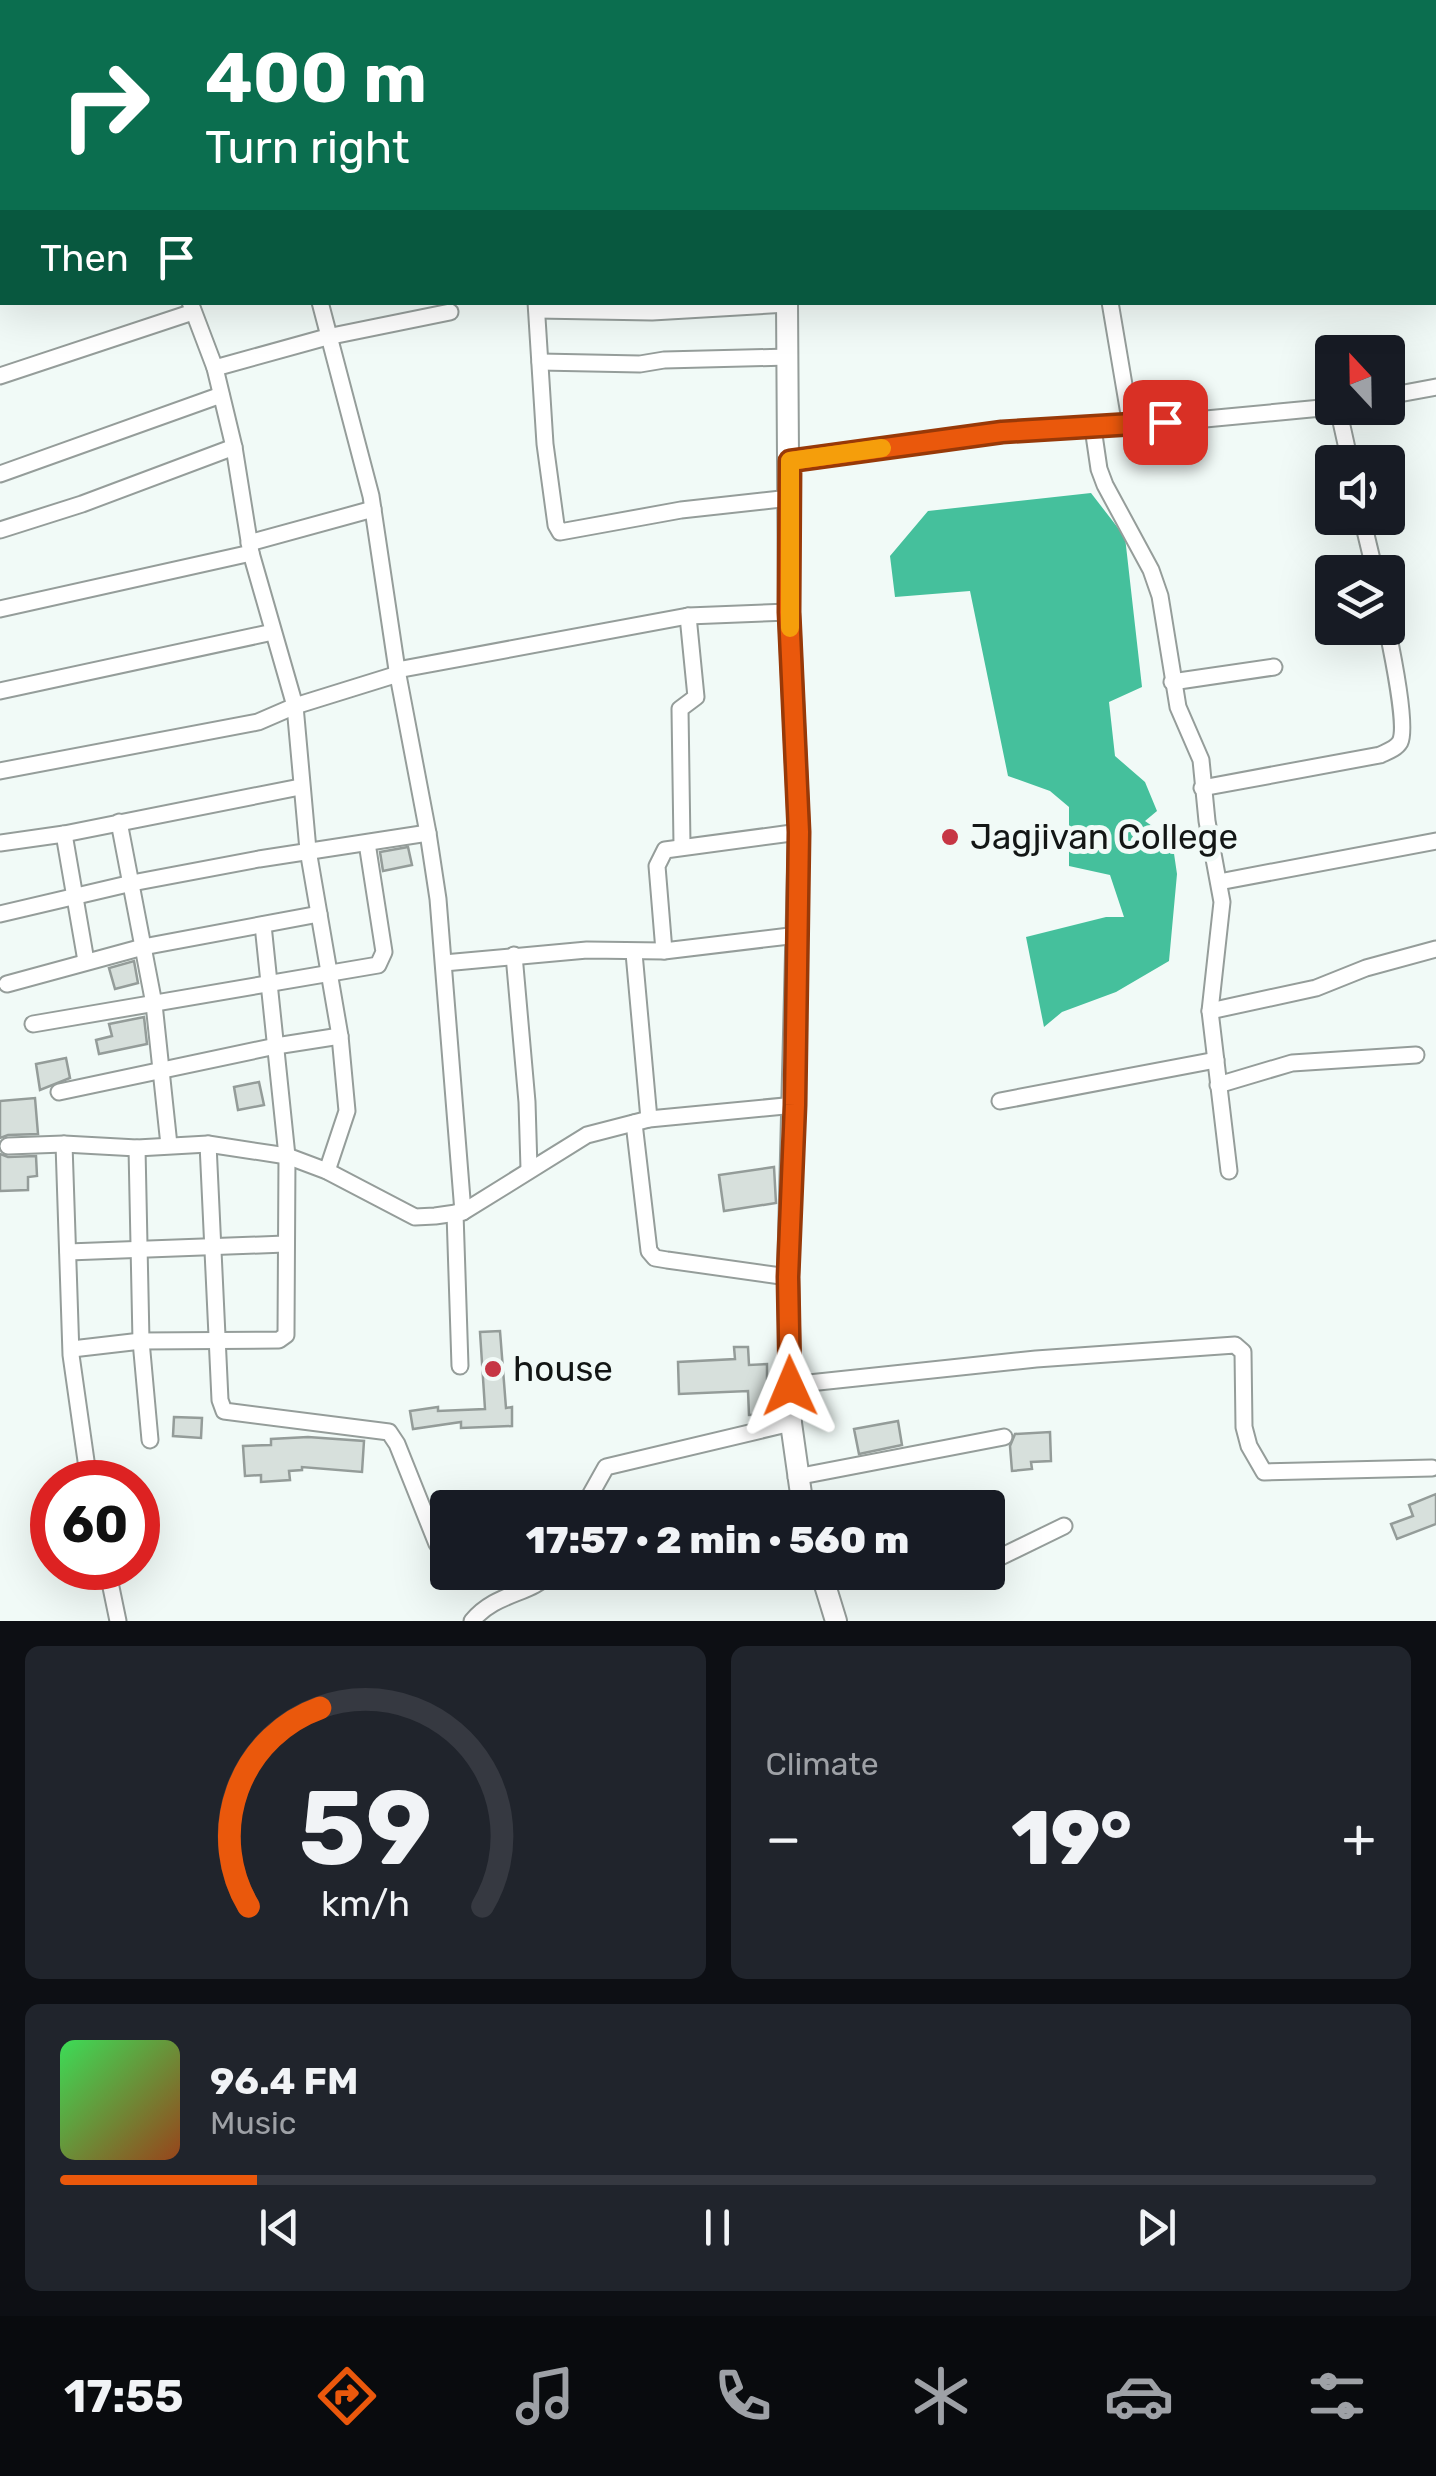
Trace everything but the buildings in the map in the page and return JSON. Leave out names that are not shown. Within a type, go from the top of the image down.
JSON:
[{"type":"main road","points":[[787,305],[789,612],[799,832],[788,1277],[791,1423],[799,1490]]},
{"type":"main road","points":[[827,1590],[836,1621]]},
{"type":"street","points":[[321,305],[373,509],[428,833],[444,963],[459,1212],[460,1366]]},
{"type":"street","points":[[757,305],[652,312],[536,306],[545,444],[556,524],[560,532],[681,510],[790,498]]},
{"type":"street","points":[[1111,305],[1131,426]]},
{"type":"street","points":[[0,376],[192,307],[215,368],[234,447],[250,548],[295,706],[308,850],[340,1036],[348,1111],[327,1171]]},
{"type":"street","points":[[215,368],[326,336],[450,312]]},
{"type":"street","points":[[540,362],[640,364],[788,357]]},
{"type":"street","points":[[1405,393],[1434,387],[1436,407]]},
{"type":"street","points":[[0,474],[221,395]]},
{"type":"street","points":[[790,461],[1002,432],[1131,426],[1315,409]]},
{"type":"street","points":[[1093,428],[1105,485],[1152,570],[1180,716],[1199,752],[1219,882],[1221,912],[1210,1012],[1229,1171]]},
{"type":"street","points":[[0,530],[234,447]]},
{"type":"street","points":[[0,609],[250,548],[373,509]]},
{"type":"street","points":[[0,771],[258,722],[398,672],[688,616],[789,612]]},
{"type":"street","points":[[682,845],[680,709],[696,698],[688,616]]},
{"type":"street","points":[[0,691],[273,632]]},
{"type":"street","points":[[1202,788],[1392,750],[1402,735],[1390,645]]},
{"type":"street","points":[[1172,682],[1274,667]]},
{"type":"street","points":[[0,843],[300,787]]},
{"type":"street","points":[[120,822],[154,1004],[169,1145]]},
{"type":"street","points":[[664,951],[657,866],[665,850],[799,832]]},
{"type":"street","points":[[0,914],[132,882],[428,833]]},
{"type":"street","points":[[64,834],[86,961]]},
{"type":"street","points":[[1219,882],[1436,841]]},
{"type":"street","points":[[32,1024],[378,965],[382,960],[368,843]]},
{"type":"street","points":[[8,984],[143,947],[318,914]]},
{"type":"street","points":[[72,1349],[140,1341],[279,1340],[286,1335],[287,1156],[263,925]]},
{"type":"street","points":[[444,963],[587,950],[664,951],[798,935]]},
{"type":"street","points":[[1210,1012],[1316,988],[1366,968],[1436,949]]},
{"type":"street","points":[[634,953],[649,1252],[666,1260],[788,1277]]},
{"type":"street","points":[[514,955],[529,1169]]},
{"type":"street","points":[[59,1092],[340,1036]]},
{"type":"street","points":[[1218,1085],[1292,1064],[1416,1055]]},
{"type":"street","points":[[1000,1101],[1216,1060]]},
{"type":"street","points":[[8,1146],[137,1148],[208,1144],[287,1156],[327,1171],[414,1217],[459,1212],[586,1135],[642,1121],[795,1105]]},
{"type":"street","points":[[64,1144],[72,1349],[85,1460]]},
{"type":"street","points":[[208,1144],[220,1400],[224,1411],[389,1432],[430,1524]]},
{"type":"street","points":[[137,1148],[140,1341],[150,1440]]},
{"type":"street","points":[[68,1252],[285,1244]]},
{"type":"street","points":[[790,1386],[1036,1359],[1235,1345],[1242,1352],[1246,1436],[1264,1472],[1432,1468]]},
{"type":"street","points":[[593,1490],[606,1467],[791,1423]]},
{"type":"street","points":[[796,1477],[1004,1438]]},
{"type":"street","points":[[1005,1555],[1064,1526]]},
{"type":"street","points":[[112,1590],[118,1621]]},
{"type":"street","points":[[472,1621],[498,1598],[520,1590]]},
{"type":"shaded area","points":[[1091,493],[1125,537],[1142,687],[1109,702],[1115,756],[1145,782],[1157,811],[1145,821],[1172,840],[1177,874],[1169,961],[1116,992],[1062,1012],[1044,1027],[1026,937],[1106,917],[1124,917],[1110,875],[1069,866],[1069,807],[1050,791],[1008,776],[970,591],[895,597],[890,556],[928,511]]},
{"type":"slow traffic","points":[[790,628],[790,461],[882,448]]},
{"type":"place","name":"Jagjivan College","points":[[950,837]]},
{"type":"place","name":"house","points":[[493,1369]]},
{"type":"route","points":[[790,1386],[788,1277],[799,832],[789,612],[790,461],[1002,432],[1165,422]]}]
